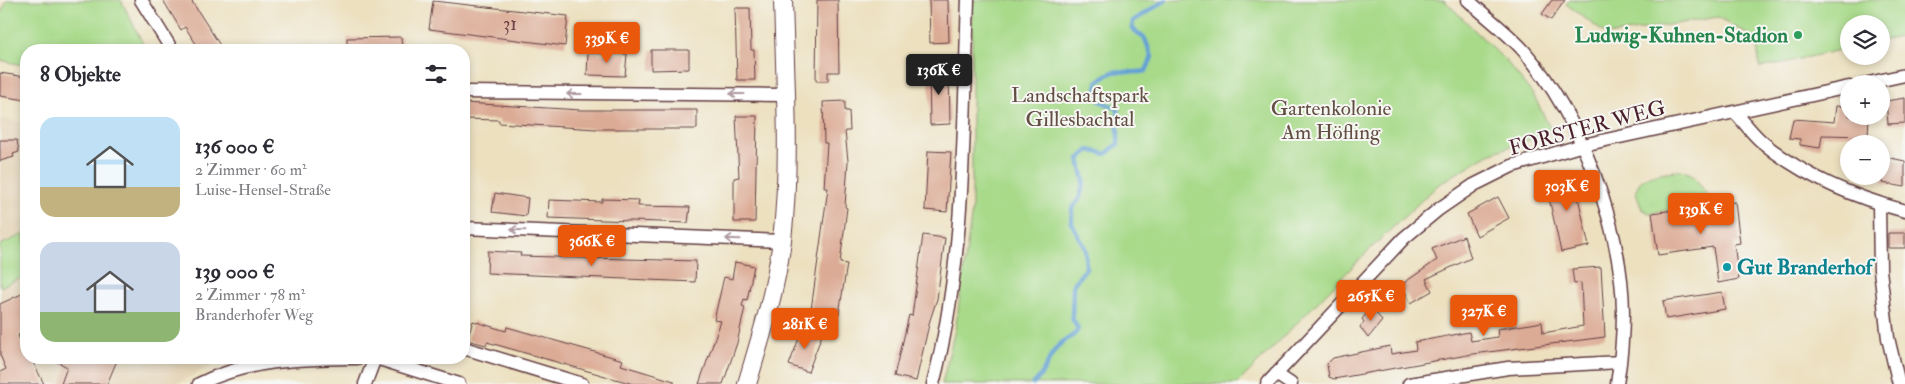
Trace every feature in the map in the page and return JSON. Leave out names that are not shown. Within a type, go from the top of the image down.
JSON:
[{"type":"street","points":[[140,0],[168,44]]},
{"type":"street","points":[[747,384],[770,302],[782,241],[787,176],[782,0]]},
{"type":"street","points":[[933,384],[940,359],[960,226],[968,0]]},
{"type":"street","points":[[1468,0],[1523,51],[1542,76],[1583,145],[1607,213],[1619,272],[1623,312],[1618,384]]},
{"type":"street","points":[[1890,78],[1905,75]]},
{"type":"street","name":"FORSTER WEG","points":[[1267,384],[1404,238],[1439,209],[1474,185],[1512,166],[1583,145],[1840,89]]},
{"type":"street","points":[[470,92],[785,94]]},
{"type":"street","points":[[1735,112],[1760,140],[1794,165],[1832,186],[1878,204],[1905,211]]},
{"type":"street","points":[[1878,204],[1880,270],[1888,338],[1899,384]]},
{"type":"street","points":[[470,228],[782,241]]},
{"type":"street","points":[[470,350],[547,379],[582,384]]},
{"type":"street","points":[[1410,384],[1508,368],[1620,362]]},
{"type":"street","points":[[199,384],[227,373],[261,364]]},
{"type":"street","points":[[365,384],[373,364]]},
{"type":"street","points":[[395,364],[459,384]]},
{"type":"street","points":[[1276,374],[1291,384]]},
{"type":"shaded area","points":[[0,119],[20,122],[20,364],[213,365],[176,384],[0,384]]},
{"type":"green space","points":[[7,0],[121,0],[143,44],[20,44],[20,65],[0,60],[0,16]]},
{"type":"green space","points":[[972,0],[1444,0],[1507,62],[1534,96],[1552,132],[1489,154],[1439,184],[1370,249],[1237,384],[942,384],[956,325],[972,210]]},
{"type":"green space","name":"Ludwig-Kuhnen-Stadion","points":[[1570,0],[1905,0],[1905,36],[1890,39],[1890,15],[1840,15],[1840,50],[1760,68],[1756,39],[1718,17],[1607,35],[1566,4]]},
{"type":"green space","points":[[1681,170],[1693,175],[1710,199],[1709,204],[1649,213],[1642,209],[1636,192],[1638,185],[1642,181],[1647,177],[1661,173]]},
{"type":"green space","points":[[20,236],[20,279],[0,287],[0,245]]},
{"type":"building","points":[[163,0],[191,0],[219,44],[196,44],[185,27],[181,30]]},
{"type":"building","points":[[817,0],[838,0],[839,72],[828,72],[828,81],[816,81]]},
{"type":"building","points":[[929,0],[948,0],[949,42],[930,43]]},
{"type":"building","points":[[1552,0],[1565,0],[1551,20],[1542,14]]},
{"type":"building","points":[[433,1],[568,16],[565,46],[429,29]]},
{"type":"building","points":[[735,8],[750,8],[751,50],[754,50],[755,80],[737,80]]},
{"type":"building","points":[[401,37],[402,44],[347,44],[347,38]]},
{"type":"building","points":[[651,50],[689,50],[689,69],[651,70]]},
{"type":"building","points":[[588,53],[627,54],[625,76],[587,75]]},
{"type":"building","points":[[929,68],[949,68],[950,124],[930,125]]},
{"type":"building","points":[[0,73],[20,76],[20,99],[0,96]]},
{"type":"building","points":[[1905,98],[1905,123],[1890,124],[1890,100]]},
{"type":"building","points":[[845,101],[845,111],[849,111],[850,131],[845,131],[848,161],[845,207],[847,208],[840,263],[847,264],[839,314],[811,310],[828,188],[824,188],[827,143],[824,143],[823,102]]},
{"type":"building","points":[[470,103],[581,110],[697,110],[697,129],[596,129],[499,123],[499,120],[470,119]]},
{"type":"building","points":[[1836,106],[1840,106],[1840,125],[1869,125],[1868,135],[1822,135],[1820,148],[1800,145],[1800,139],[1789,138],[1793,119],[1834,122]]},
{"type":"building","points":[[736,116],[757,116],[755,222],[734,222],[734,178],[739,177]]},
{"type":"building","points":[[0,140],[17,140],[19,152],[13,154],[14,157],[0,161]]},
{"type":"building","points":[[928,151],[951,152],[947,212],[925,210]]},
{"type":"building","points":[[1890,158],[1905,161],[1905,187],[1890,184]]},
{"type":"building","points":[[1572,171],[1589,246],[1561,252],[1545,180]]},
{"type":"building","points":[[495,193],[528,198],[526,216],[492,212]]},
{"type":"building","points":[[1498,197],[1509,218],[1477,236],[1467,214]]},
{"type":"building","points":[[602,199],[639,200],[638,206],[690,207],[688,223],[548,218],[549,200],[602,202]]},
{"type":"building","points":[[1735,202],[1740,243],[1734,244],[1739,279],[1718,283],[1713,247],[1658,255],[1652,213]]},
{"type":"building","points":[[1888,233],[1905,233],[1905,248],[1888,248]]},
{"type":"building","points":[[923,235],[945,238],[937,299],[930,320],[916,381],[895,376],[909,315],[912,316]]},
{"type":"building","points":[[1464,236],[1471,258],[1426,279],[1432,291],[1411,303],[1401,285],[1437,260],[1432,249]]},
{"type":"building","points":[[488,251],[521,253],[520,256],[696,261],[695,282],[487,273]]},
{"type":"building","points":[[735,262],[754,266],[747,300],[744,299],[742,306],[745,307],[737,343],[723,384],[699,384],[721,321],[714,320],[724,277],[732,279]]},
{"type":"building","points":[[1601,267],[1605,337],[1473,354],[1334,379],[1329,377],[1327,364],[1333,358],[1390,346],[1391,354],[1416,350],[1415,342],[1469,332],[1471,341],[1498,337],[1497,329],[1542,322],[1543,333],[1583,326],[1581,283],[1574,284],[1572,269]]},
{"type":"building","points":[[1722,292],[1725,309],[1666,319],[1663,301]]},
{"type":"building","points":[[20,295],[20,334],[18,335],[20,341],[20,364],[34,364],[44,384],[0,384],[0,372],[6,369],[0,355],[0,304]]},
{"type":"building","points":[[1372,307],[1382,321],[1368,338],[1360,327],[1364,322],[1362,319]]},
{"type":"building","points":[[473,321],[506,331],[507,327],[623,360],[621,365],[674,381],[674,384],[633,384],[487,342],[486,345],[470,341],[470,330]]},
{"type":"building","points":[[802,330],[822,335],[808,372],[789,365]]},
{"type":"building","points":[[62,364],[115,364],[107,384],[61,384],[67,367]]},
{"type":"waterway","points":[[1033,384],[1041,375],[1056,348],[1078,329],[1072,318],[1073,285],[1086,268],[1085,248],[1072,224],[1072,209],[1080,197],[1084,181],[1079,159],[1089,150],[1106,154],[1118,144],[1118,109],[1100,101],[1096,92],[1097,82],[1116,71],[1146,71],[1152,57],[1145,39],[1132,28],[1133,21],[1166,0]]},
{"type":"place","name":"Ludwig-Kuhnen-Stadion","points":[[1798,35]]},
{"type":"place","name":"Gut Branderhof","points":[[1727,267]]},
{"type":"park label","name":"Landschaftspark Gillesbachtal","points":[[1080,107]]},
{"type":"park label","name":"Gartenkolonie Am Höfling","points":[[1331,120]]}]
